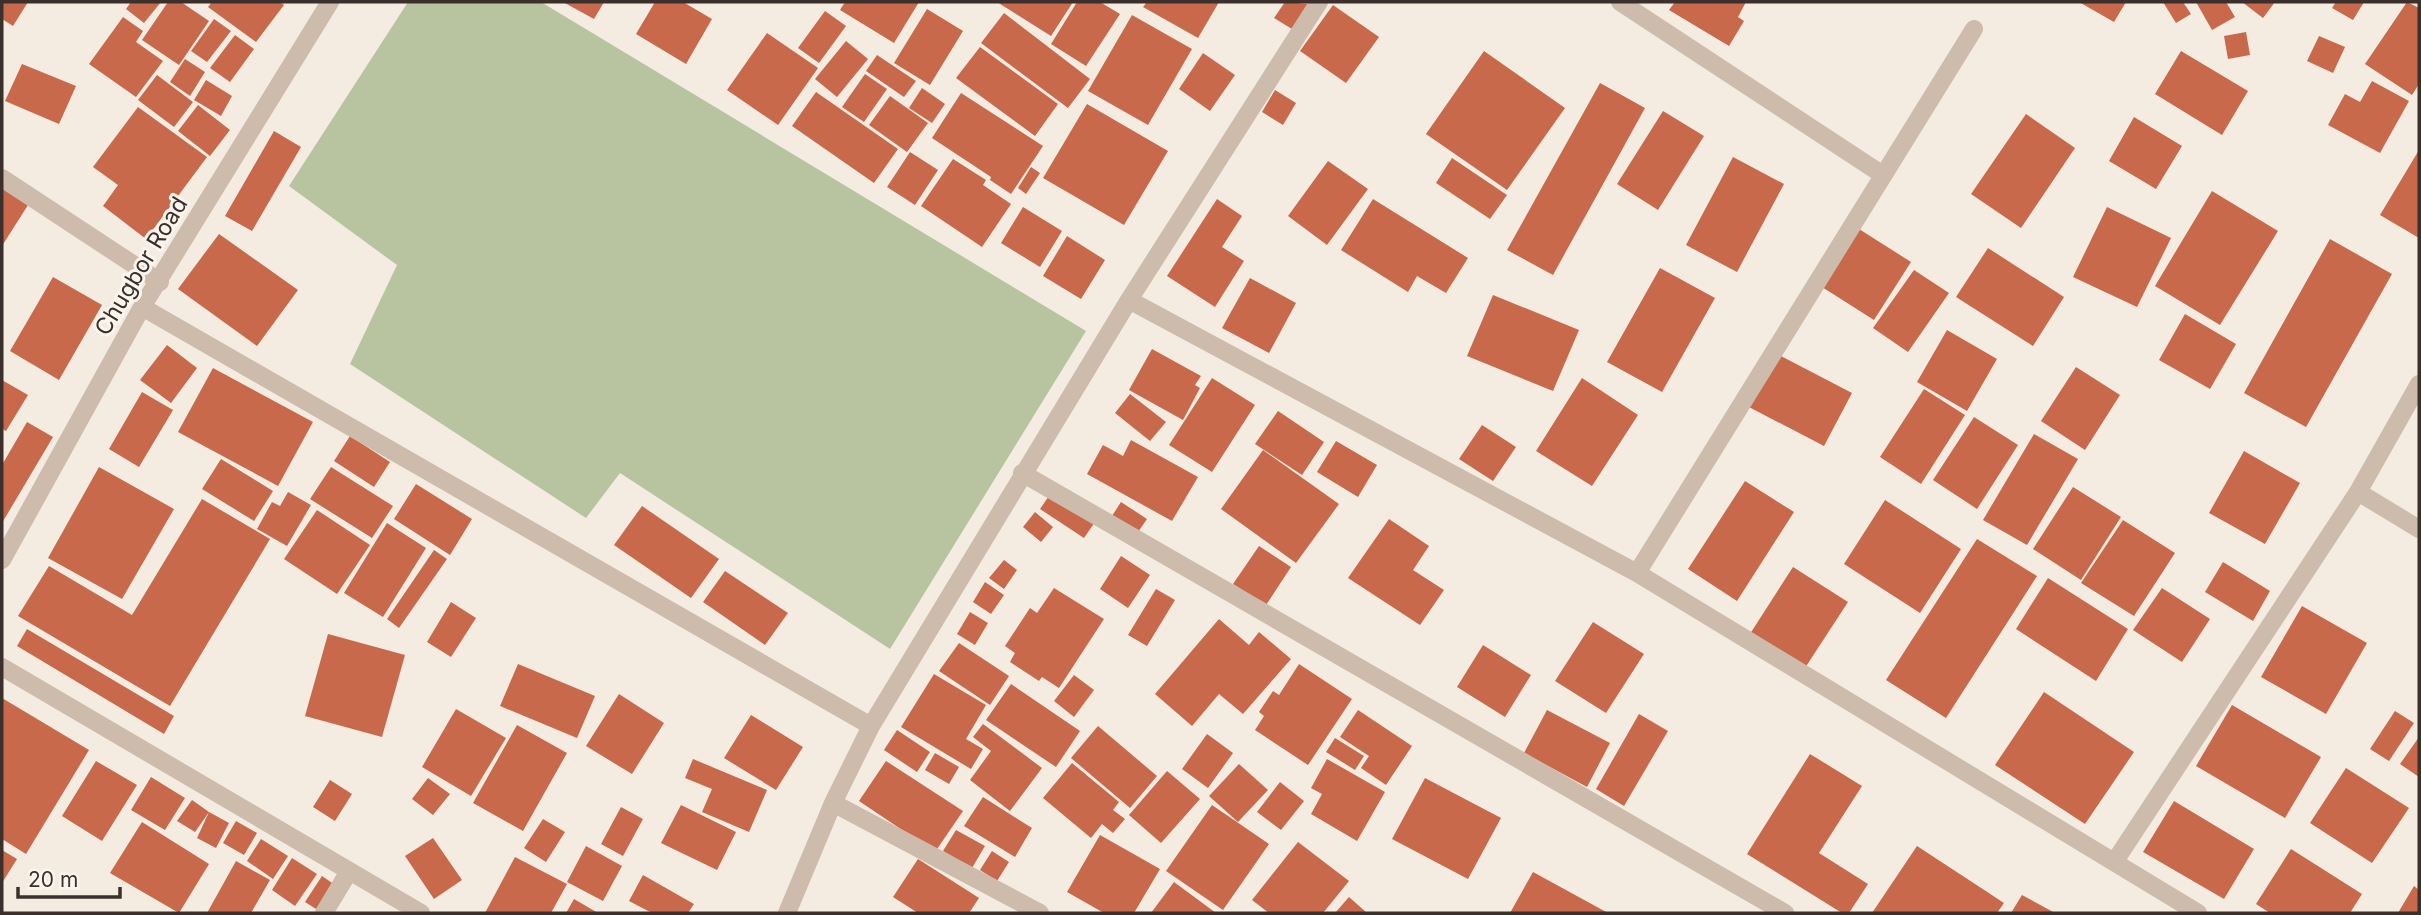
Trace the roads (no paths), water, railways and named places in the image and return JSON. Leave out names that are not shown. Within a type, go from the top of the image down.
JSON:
[{"type":"street","name":"Chugbor Road","points":[[2,560],[142,307],[160,282],[330,2]]},
{"type":"street","points":[[787,913],[833,803],[871,726],[1129,300],[1319,2]]},
{"type":"street","points":[[1620,2],[1883,175]]},
{"type":"street","points":[[1637,573],[1974,29]]},
{"type":"street","points":[[2,178],[160,282]]},
{"type":"street","points":[[1129,300],[1637,573],[2198,913]]},
{"type":"street","points":[[142,307],[871,726]]},
{"type":"street","points":[[2116,861],[2358,492],[2419,384]]},
{"type":"street","points":[[1022,473],[1785,913]]},
{"type":"street","points":[[2358,492],[2419,529]]},
{"type":"street","points":[[2,667],[348,873],[421,913]]},
{"type":"street","points":[[833,803],[1040,913]]},
{"type":"street","points":[[324,913],[348,873]]}]
